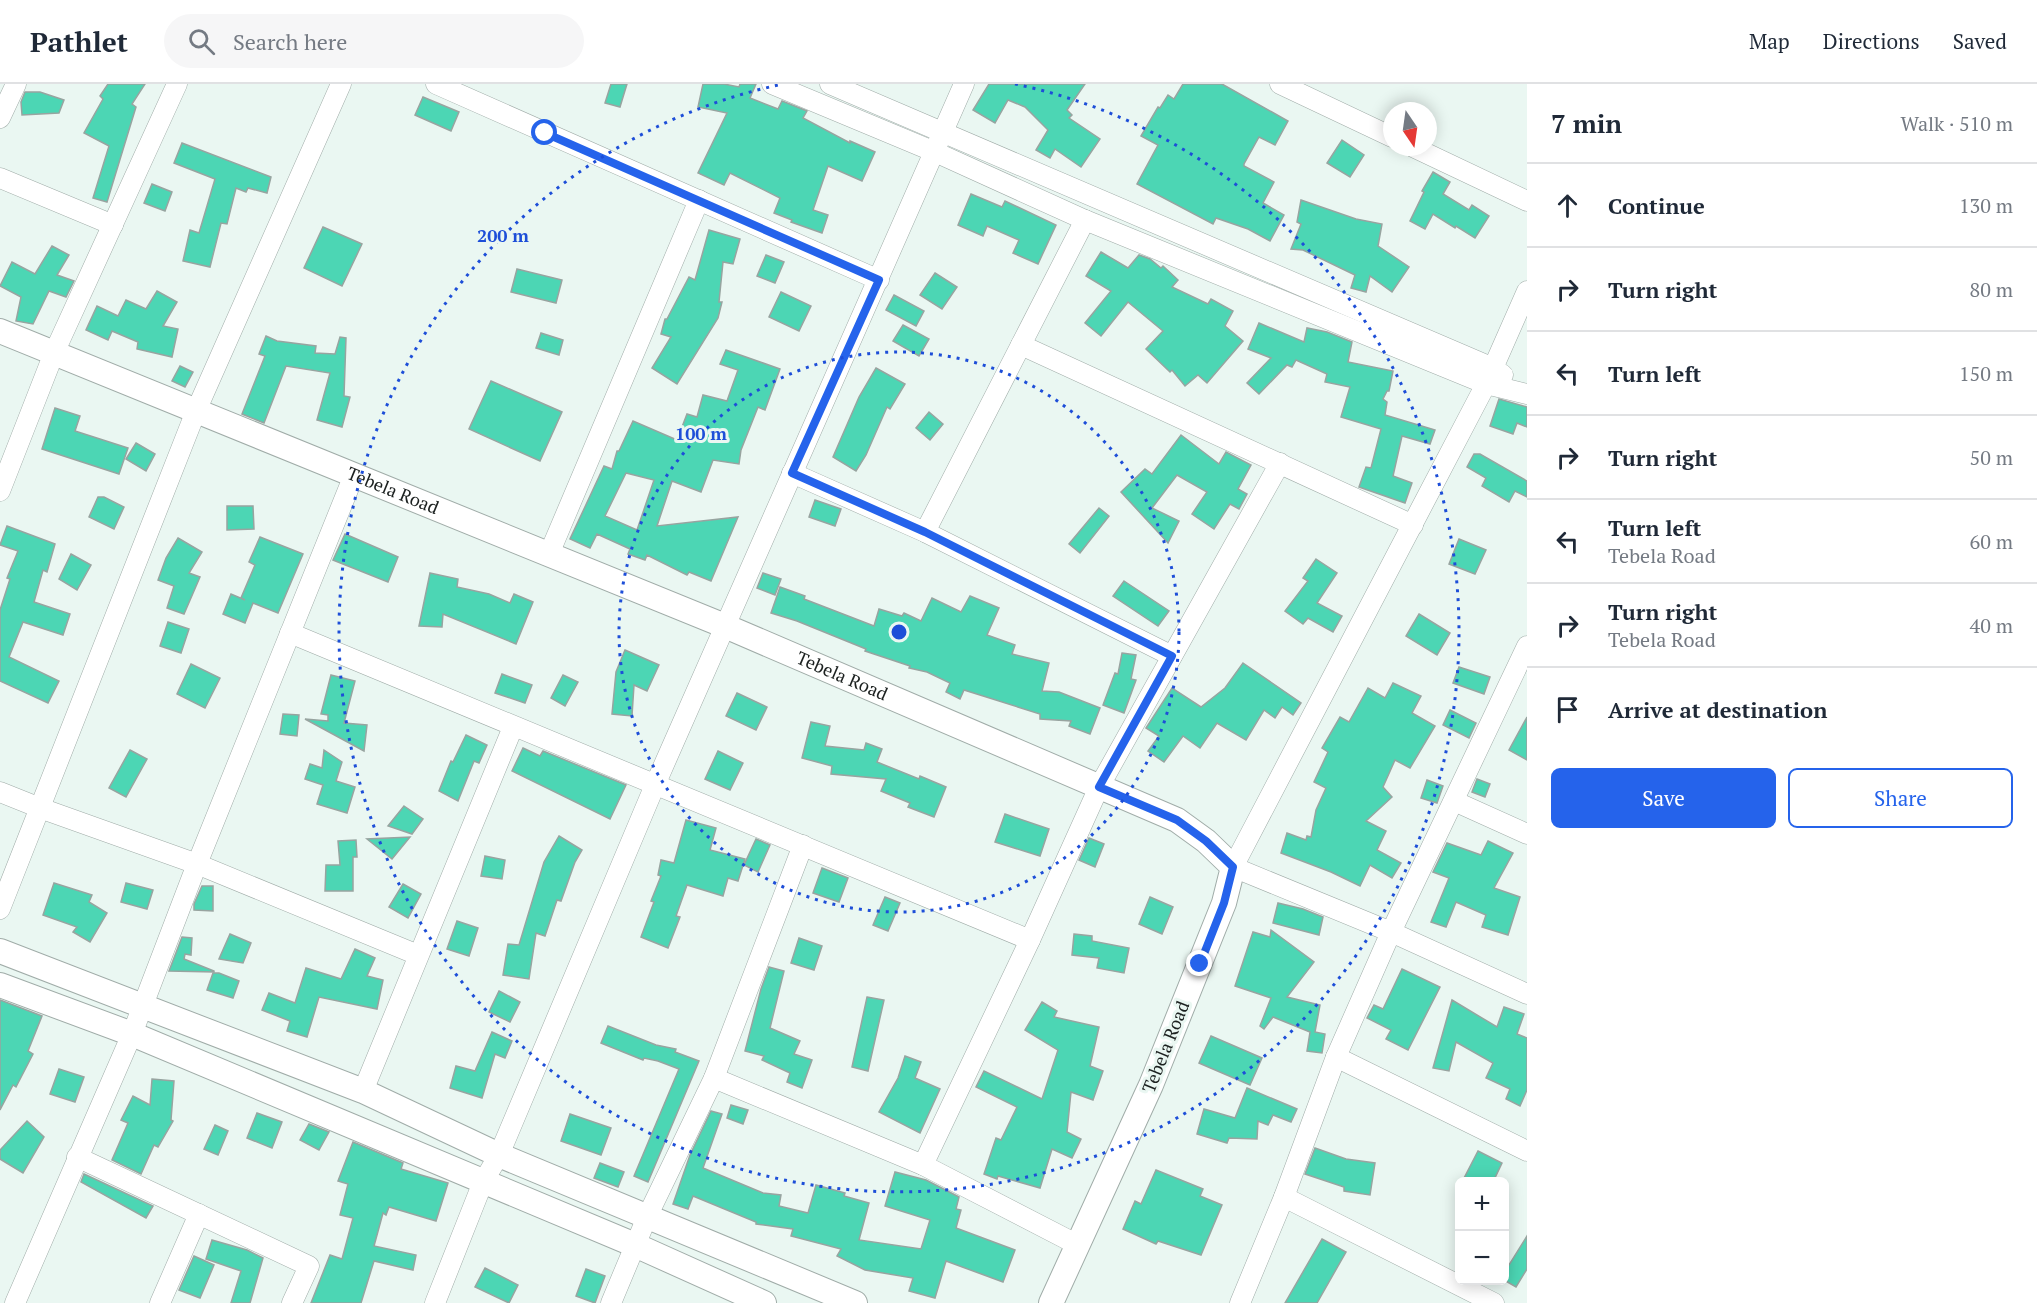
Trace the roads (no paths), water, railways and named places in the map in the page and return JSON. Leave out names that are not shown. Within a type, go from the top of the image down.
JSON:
[{"type":"main road","name":"Tebela Road","points":[[0,331],[726,626],[1177,820],[1206,841],[1233,867],[1224,903],[1151,1085],[1051,1303]]},
{"type":"main road","points":[[0,951],[363,1091],[499,1155],[855,1303]]},
{"type":"main road","points":[[0,985],[132,1034],[635,1245],[764,1303]]},
{"type":"street","points":[[0,118],[16,84]]},
{"type":"street","points":[[0,491],[54,353],[177,84]]},
{"type":"street","points":[[0,909],[196,411],[342,84]]},
{"type":"street","points":[[436,84],[879,280]]},
{"type":"street","points":[[772,84],[935,152],[1085,220],[1490,376]]},
{"type":"street","points":[[830,84],[1527,394]]},
{"type":"street","points":[[435,1303],[483,1182],[499,1155],[655,785],[964,84]]},
{"type":"street","points":[[1280,84],[1383,133]]},
{"type":"street","points":[[1432,156],[1527,201]]},
{"type":"street","points":[[0,178],[113,225]]},
{"type":"street","points":[[549,554],[699,200]]},
{"type":"street","points":[[925,532],[1085,220]]},
{"type":"street","points":[[1527,291],[1490,376],[1233,867],[1390,932],[1527,994]]},
{"type":"street","points":[[1021,345],[1413,525]]},
{"type":"street","points":[[923,1165],[1030,940],[1099,787],[1280,463]]},
{"type":"street","points":[[792,473],[925,532],[1172,656]]},
{"type":"street","points":[[15,1303],[132,1034],[197,864],[354,475]]},
{"type":"street","points":[[290,633],[1030,940]]},
{"type":"street","points":[[1240,1303],[1284,1197],[1336,1057],[1390,932],[1527,646]]},
{"type":"street","points":[[363,1091],[513,727]]},
{"type":"street","points":[[0,792],[197,864],[418,955]]},
{"type":"street","points":[[1454,801],[1527,834]]},
{"type":"street","points":[[610,1303],[647,1217],[714,1078],[803,845]]},
{"type":"street","points":[[1336,1057],[1527,1151]]},
{"type":"street","points":[[714,1078],[923,1165],[1078,1245]]},
{"type":"street","points":[[77,1157],[309,1266],[292,1303]]},
{"type":"street","points":[[1284,1197],[1494,1303]]},
{"type":"street","points":[[159,1303],[199,1214]]}]
